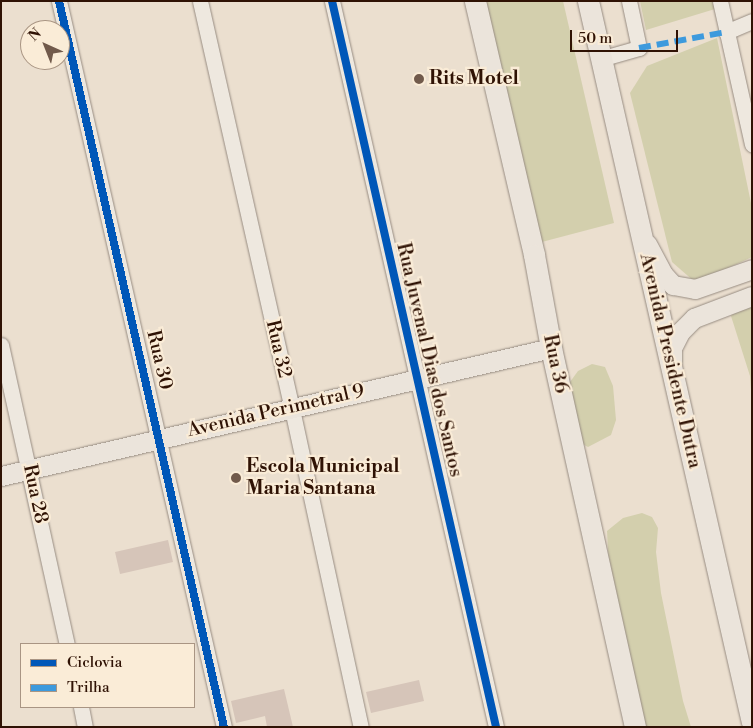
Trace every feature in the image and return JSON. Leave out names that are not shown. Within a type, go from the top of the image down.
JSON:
[{"type":"highway","name":"Rua 36","points":[[475,1],[534,255],[551,348],[635,727]]},
{"type":"highway","name":"Avenida Presidente Dutra","points":[[588,1],[752,722]]},
{"type":"main road","points":[[643,239],[663,274],[674,285],[695,289],[752,269]]},
{"type":"main road","points":[[672,370],[672,348],[680,332],[694,318],[752,296]]},
{"type":"main road","name":"Avenida Perimetral 9","points":[[1,476],[551,348]]},
{"type":"street","name":"Rua 30","points":[[59,1],[160,438],[224,727]]},
{"type":"street","name":"Rua 32","points":[[200,1],[292,408],[361,727]]},
{"type":"street","name":"Rua Juvenal Dias dos Santos","points":[[332,1],[496,727]]},
{"type":"street","points":[[600,59],[639,48],[628,1]]},
{"type":"street","points":[[720,1],[752,143]]},
{"type":"street","points":[[726,32],[752,21]]},
{"type":"street","name":"Rua 28","points":[[1,345],[67,643]]},
{"type":"street","points":[[81,708],[85,727]]},
{"type":"shaded area","points":[[481,1],[563,1],[614,223],[538,243]]},
{"type":"shaded area","points":[[640,1],[713,1],[715,9],[646,30]]},
{"type":"shaded area","points":[[717,38],[752,208],[752,257],[696,283],[672,262],[630,93],[647,66]]},
{"type":"shaded area","points":[[752,296],[752,403],[750,376],[731,316],[736,306]]},
{"type":"shaded area","points":[[592,364],[605,367],[613,386],[616,420],[611,435],[588,447],[575,440],[562,393],[578,371]]},
{"type":"shaded area","points":[[642,513],[652,517],[658,528],[656,552],[661,593],[683,701],[691,727],[639,727],[611,606],[607,531],[623,518]]},
{"type":"building","points":[[168,540],[173,562],[120,574],[115,552]]},
{"type":"building","points":[[419,680],[424,701],[371,713],[366,692]]},
{"type":"building","points":[[284,689],[293,727],[267,727],[265,716],[236,723],[231,701]]},
{"type":"marked path","points":[[639,48],[726,32]]},
{"type":"cycle path","points":[[59,1],[224,727]]},
{"type":"cycle path","points":[[332,1],[496,727]]},
{"type":"place","name":"Rits Motel","points":[[419,79]]},
{"type":"place","name":"Escola Municipal Maria Santana","points":[[236,478]]}]
